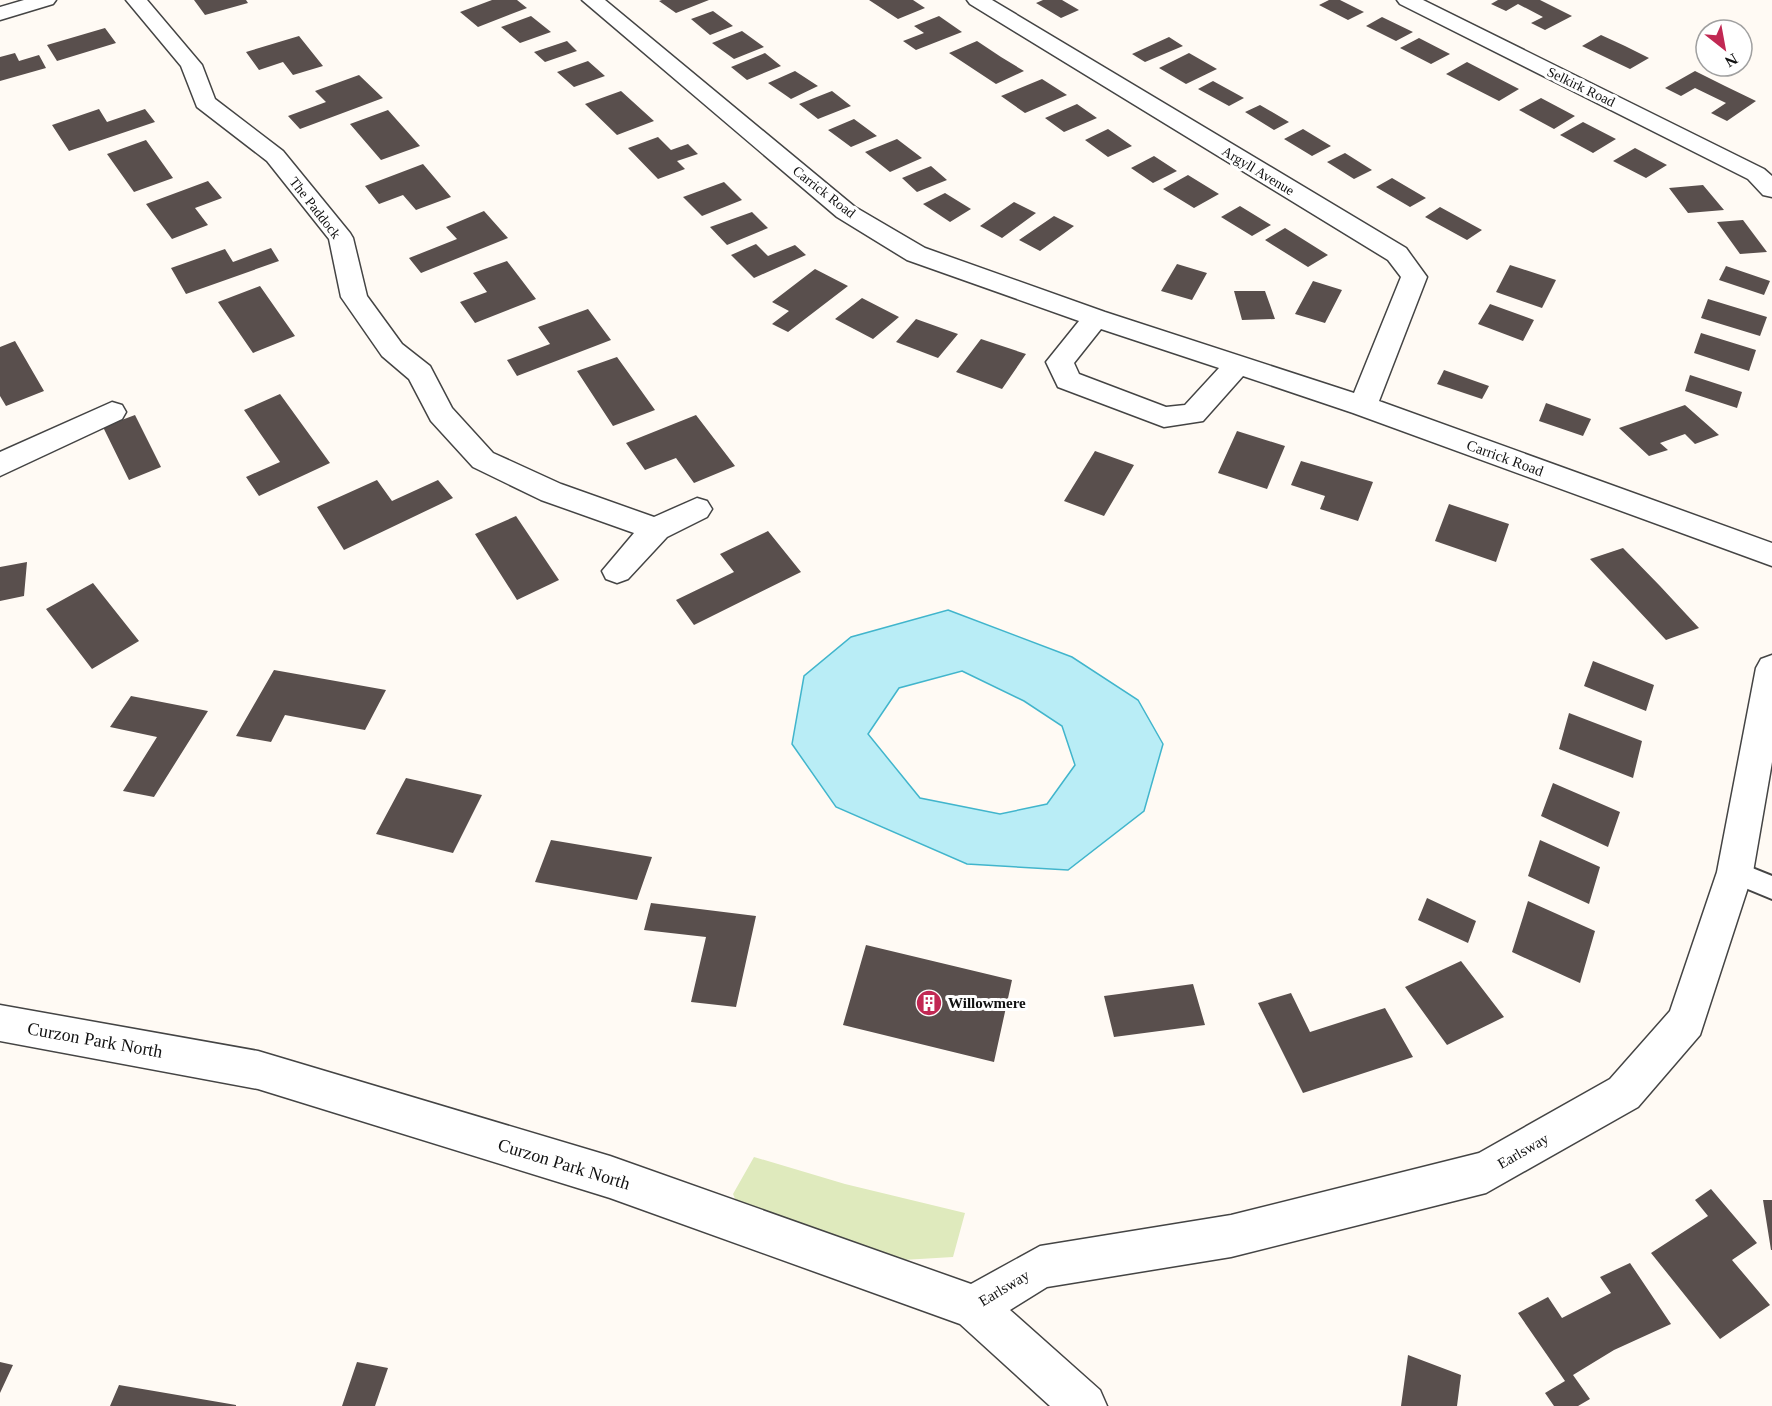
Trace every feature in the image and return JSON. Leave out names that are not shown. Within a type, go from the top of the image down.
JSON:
[{"type":"street","points":[[0,14],[46,0]]},
{"type":"street","name":"The Paddock","points":[[136,0],[191,65],[205,102],[274,156],[341,238],[354,297],[392,350],[420,373],[441,414],[483,460],[551,492],[656,529]]},
{"type":"street","name":"Carrick Road","points":[[592,0],[846,212],[916,254],[1096,318],[1363,406],[1772,555]]},
{"type":"street","name":"Argyll Avenue","points":[[976,0],[1397,254],[1414,277],[1363,406]]},
{"type":"street","name":"Selkirk Road","points":[[1407,0],[1767,179]]},
{"type":"street","points":[[1096,318],[1059,362],[1068,380],[1164,417],[1193,414],[1237,365]]},
{"type":"street","points":[[0,466],[20,453],[112,412]]},
{"type":"street","points":[[617,571],[656,529],[696,509]]},
{"type":"street","name":"Earlsway","points":[[974,1306],[1040,1267],[1231,1236],[1486,1172],[1624,1093],[1686,1022],[1735,872],[1772,668]]},
{"type":"street","name":"Curzon Park North","points":[[0,1023],[258,1070],[610,1176],[974,1306],[1084,1406]]},
{"type":"lane","points":[[1735,872],[1772,888]]},
{"type":"green space","points":[[754,1157],[845,1184],[965,1213],[953,1257],[886,1261],[738,1206],[733,1194]]},
{"type":"water","points":[[948,610],[1072,657],[1138,700],[1163,744],[1144,811],[1068,870],[967,864],[836,807],[792,744],[804,676],[851,637]],"holes":[[[962,671],[1024,701],[1062,726],[1075,765],[1047,804],[1000,814],[920,798],[868,734],[899,688]]]},
{"type":"building","points":[[194,0],[246,0],[248,3],[205,15]]},
{"type":"building","points":[[492,0],[517,0],[527,8],[478,27],[460,12]]},
{"type":"building","points":[[709,0],[676,13],[659,1]]},
{"type":"building","points":[[869,0],[913,0],[925,8],[898,19]]},
{"type":"building","points":[[1043,0],[1062,0],[1079,10],[1061,18],[1036,3]]},
{"type":"building","points":[[1329,0],[1340,0],[1364,12],[1348,20],[1319,5]]},
{"type":"building","points":[[1498,0],[1540,0],[1572,16],[1545,30],[1531,23],[1543,17],[1518,4],[1506,11],[1491,4]]},
{"type":"building","points":[[713,11],[733,26],[710,35],[691,19]]},
{"type":"building","points":[[531,16],[551,32],[520,43],[501,27]]},
{"type":"building","points":[[939,16],[962,32],[916,50],[903,41],[924,33],[914,26]]},
{"type":"building","points":[[1382,17],[1413,32],[1396,41],[1366,26]]},
{"type":"building","points":[[105,28],[116,43],[57,61],[47,45]]},
{"type":"building","points":[[742,31],[764,47],[734,59],[712,43]]},
{"type":"building","points":[[1601,35],[1649,58],[1630,69],[1582,46]]},
{"type":"building","points":[[299,36],[323,66],[293,75],[283,62],[259,70],[246,52]]},
{"type":"building","points":[[1169,37],[1183,46],[1145,62],[1132,54]]},
{"type":"building","points":[[1419,38],[1450,54],[1431,64],[1400,48]]},
{"type":"building","points":[[567,41],[577,51],[545,62],[534,52]]},
{"type":"building","points":[[977,41],[1024,71],[996,84],[949,53]]},
{"type":"building","points":[[15,53],[19,61],[39,55],[46,68],[0,81],[0,57]]},
{"type":"building","points":[[765,53],[781,66],[747,80],[731,67]]},
{"type":"building","points":[[1189,53],[1217,69],[1186,84],[1159,68]]},
{"type":"building","points":[[588,61],[605,76],[574,87],[557,72]]},
{"type":"building","points":[[1467,62],[1519,89],[1499,101],[1446,74]]},
{"type":"building","points":[[795,71],[818,86],[791,99],[768,83]]},
{"type":"building","points":[[1694,72],[1694,78],[1709,78],[1756,101],[1727,121],[1711,113],[1726,103],[1695,88],[1681,96],[1665,88]]},
{"type":"building","points":[[359,75],[383,98],[300,129],[288,116],[326,102],[315,91]]},
{"type":"building","points":[[1042,79],[1067,95],[1025,113],[1001,96]]},
{"type":"building","points":[[1213,81],[1244,98],[1229,106],[1198,89]]},
{"type":"building","points":[[621,91],[654,121],[617,135],[585,104]]},
{"type":"building","points":[[832,91],[851,106],[818,119],[799,104]]},
{"type":"building","points":[[1541,98],[1575,116],[1554,129],[1519,110]]},
{"type":"building","points":[[1077,104],[1097,118],[1064,132],[1045,118]]},
{"type":"building","points":[[1260,105],[1289,122],[1274,130],[1245,112]]},
{"type":"building","points":[[99,109],[107,122],[145,109],[155,122],[69,151],[52,125]]},
{"type":"building","points":[[388,110],[420,146],[381,160],[350,124]]},
{"type":"building","points":[[854,119],[877,136],[851,147],[828,130]]},
{"type":"building","points":[[1583,122],[1616,139],[1593,153],[1560,135]]},
{"type":"building","points":[[1108,129],[1132,146],[1108,157],[1085,140]]},
{"type":"building","points":[[1303,129],[1331,146],[1312,156],[1284,139]]},
{"type":"building","points":[[658,137],[671,150],[688,144],[698,154],[677,161],[685,169],[658,179],[628,148]]},
{"type":"building","points":[[897,139],[922,158],[890,172],[865,152]]},
{"type":"building","points":[[146,140],[173,178],[134,192],[107,154]]},
{"type":"building","points":[[1635,148],[1667,165],[1646,178],[1613,161]]},
{"type":"building","points":[[1345,153],[1372,170],[1354,179],[1327,162]]},
{"type":"building","points":[[1154,156],[1177,171],[1153,183],[1131,168]]},
{"type":"building","points":[[423,164],[451,197],[416,210],[403,195],[379,204],[365,186]]},
{"type":"building","points":[[931,166],[947,180],[917,192],[902,178]]},
{"type":"building","points":[[1188,175],[1219,194],[1194,208],[1163,189]]},
{"type":"building","points":[[1392,178],[1426,198],[1410,207],[1376,187]]},
{"type":"building","points":[[208,181],[222,198],[195,208],[208,225],[172,239],[146,204]]},
{"type":"building","points":[[724,182],[742,200],[702,216],[683,197]]},
{"type":"building","points":[[1703,185],[1724,210],[1688,213],[1669,188]]},
{"type":"building","points":[[945,193],[971,209],[950,222],[923,204]]},
{"type":"building","points":[[1014,202],[1036,213],[1002,238],[980,226]]},
{"type":"building","points":[[1240,206],[1271,225],[1252,236],[1221,217]]},
{"type":"building","points":[[1440,207],[1482,230],[1467,240],[1425,217]]},
{"type":"building","points":[[484,211],[508,238],[421,273],[409,258],[457,239],[446,227]]},
{"type":"building","points":[[752,212],[768,228],[727,245],[710,227]]},
{"type":"building","points":[[1054,216],[1074,226],[1040,251],[1019,240]]},
{"type":"building","points":[[1743,220],[1767,252],[1740,254],[1717,222]]},
{"type":"building","points":[[1285,228],[1328,255],[1308,267],[1265,240]]},
{"type":"building","points":[[756,244],[768,256],[795,245],[806,255],[754,278],[731,255]]},
{"type":"building","points":[[271,248],[279,261],[186,294],[171,268],[225,249],[233,262]]},
{"type":"building","points":[[507,261],[536,299],[475,323],[460,302],[487,292],[473,273]]},
{"type":"building","points":[[1177,264],[1207,273],[1192,300],[1161,291]]},
{"type":"building","points":[[1510,265],[1556,280],[1542,308],[1496,292]]},
{"type":"building","points":[[1726,266],[1770,281],[1764,295],[1719,280]]},
{"type":"building","points":[[815,269],[848,286],[788,332],[772,324],[789,311],[772,302]]},
{"type":"building","points":[[1313,281],[1342,290],[1325,323],[1295,314]]},
{"type":"building","points":[[260,286],[295,336],[253,353],[218,302]]},
{"type":"building","points":[[1234,291],[1265,291],[1275,319],[1242,320]]},
{"type":"building","points":[[862,298],[899,317],[873,339],[835,319]]},
{"type":"building","points":[[1708,299],[1767,317],[1760,336],[1701,318]]},
{"type":"building","points":[[1490,304],[1534,320],[1523,341],[1478,324]]},
{"type":"building","points":[[588,309],[611,340],[517,376],[507,360],[550,344],[538,327]]},
{"type":"building","points":[[916,319],[958,334],[938,358],[896,342]]},
{"type":"building","points":[[1701,333],[1756,350],[1749,371],[1694,353]]},
{"type":"building","points":[[981,339],[1026,354],[1002,389],[956,372]]},
{"type":"building","points":[[15,341],[44,391],[6,406],[0,396],[0,347]]},
{"type":"building","points":[[617,357],[655,410],[613,426],[577,371]]},
{"type":"building","points":[[1444,370],[1489,386],[1482,399],[1437,384]]},
{"type":"building","points":[[1690,375],[1742,392],[1737,408],[1685,391]]},
{"type":"building","points":[[280,394],[330,463],[259,496],[246,477],[280,462],[244,410]]},
{"type":"building","points":[[1546,403],[1591,419],[1583,436],[1539,421]]},
{"type":"building","points":[[1685,405],[1719,435],[1695,444],[1685,434],[1660,443],[1668,450],[1649,456],[1619,428]]},
{"type":"building","points":[[135,415],[161,467],[129,480],[103,427]]},
{"type":"building","points":[[696,415],[735,466],[694,483],[676,458],[645,470],[626,443]]},
{"type":"building","points":[[1237,431],[1285,446],[1267,489],[1218,473]]},
{"type":"building","points":[[1095,451],[1134,465],[1104,516],[1064,501]]},
{"type":"building","points":[[1301,461],[1373,482],[1358,521],[1320,509],[1325,496],[1291,485]]},
{"type":"building","points":[[377,480],[392,501],[438,480],[453,498],[344,550],[317,507]]},
{"type":"building","points":[[1449,504],[1509,524],[1496,562],[1435,541]]},
{"type":"building","points":[[516,516],[559,580],[517,600],[475,534]]},
{"type":"building","points":[[768,531],[801,572],[694,625],[676,600],[734,572],[720,554]]},
{"type":"building","points":[[1623,548],[1699,628],[1666,640],[1590,559]]},
{"type":"building","points":[[27,562],[24,596],[0,601],[0,567]]},
{"type":"building","points":[[93,583],[139,641],[92,669],[46,609]]},
{"type":"building","points":[[1593,661],[1654,685],[1646,711],[1584,686]]},
{"type":"building","points":[[274,670],[386,690],[365,730],[285,715],[271,742],[236,736]]},
{"type":"building","points":[[131,696],[208,711],[154,797],[123,791],[157,737],[110,727]]},
{"type":"building","points":[[1569,713],[1642,741],[1633,778],[1559,749]]},
{"type":"building","points":[[406,778],[482,795],[453,853],[376,834]]},
{"type":"building","points":[[1553,783],[1620,812],[1608,847],[1541,816]]},
{"type":"building","points":[[551,840],[652,857],[637,900],[535,882]]},
{"type":"building","points":[[1540,840],[1600,867],[1589,904],[1528,876]]},
{"type":"building","points":[[1427,898],[1476,921],[1468,943],[1418,920]]},
{"type":"building","points":[[1528,901],[1595,931],[1580,983],[1512,952]]},
{"type":"building","points":[[651,903],[756,916],[736,1007],[691,1002],[706,937],[644,930]]},
{"type":"building","name":"Willowmere","points":[[866,945],[1012,980],[994,1062],[843,1025]]},
{"type":"building","points":[[1461,961],[1504,1017],[1447,1045],[1405,987]]},
{"type":"building","points":[[1193,984],[1205,1025],[1114,1037],[1104,996]]},
{"type":"building","points":[[1291,993],[1310,1032],[1385,1008],[1413,1057],[1303,1093],[1258,1003]]},
{"type":"building","points":[[1711,1189],[1757,1243],[1732,1260],[1770,1305],[1720,1339],[1651,1253],[1708,1216],[1695,1200]]},
{"type":"building","points":[[1763,1200],[1772,1200],[1772,1250],[1771,1250]]},
{"type":"building","points":[[1630,1263],[1671,1324],[1614,1350],[1573,1375],[1590,1399],[1578,1406],[1554,1406],[1545,1393],[1565,1381],[1518,1313],[1548,1297],[1562,1318],[1611,1293],[1600,1277]]},
{"type":"building","points":[[1408,1355],[1461,1375],[1457,1406],[1401,1406]]},
{"type":"building","points":[[0,1362],[13,1365],[0,1393]]},
{"type":"building","points":[[357,1362],[388,1368],[375,1406],[342,1406]]},
{"type":"building","points":[[119,1385],[236,1405],[236,1406],[110,1406]]},
{"type":"place","name":"Willowmere","points":[[929,1003]]}]
